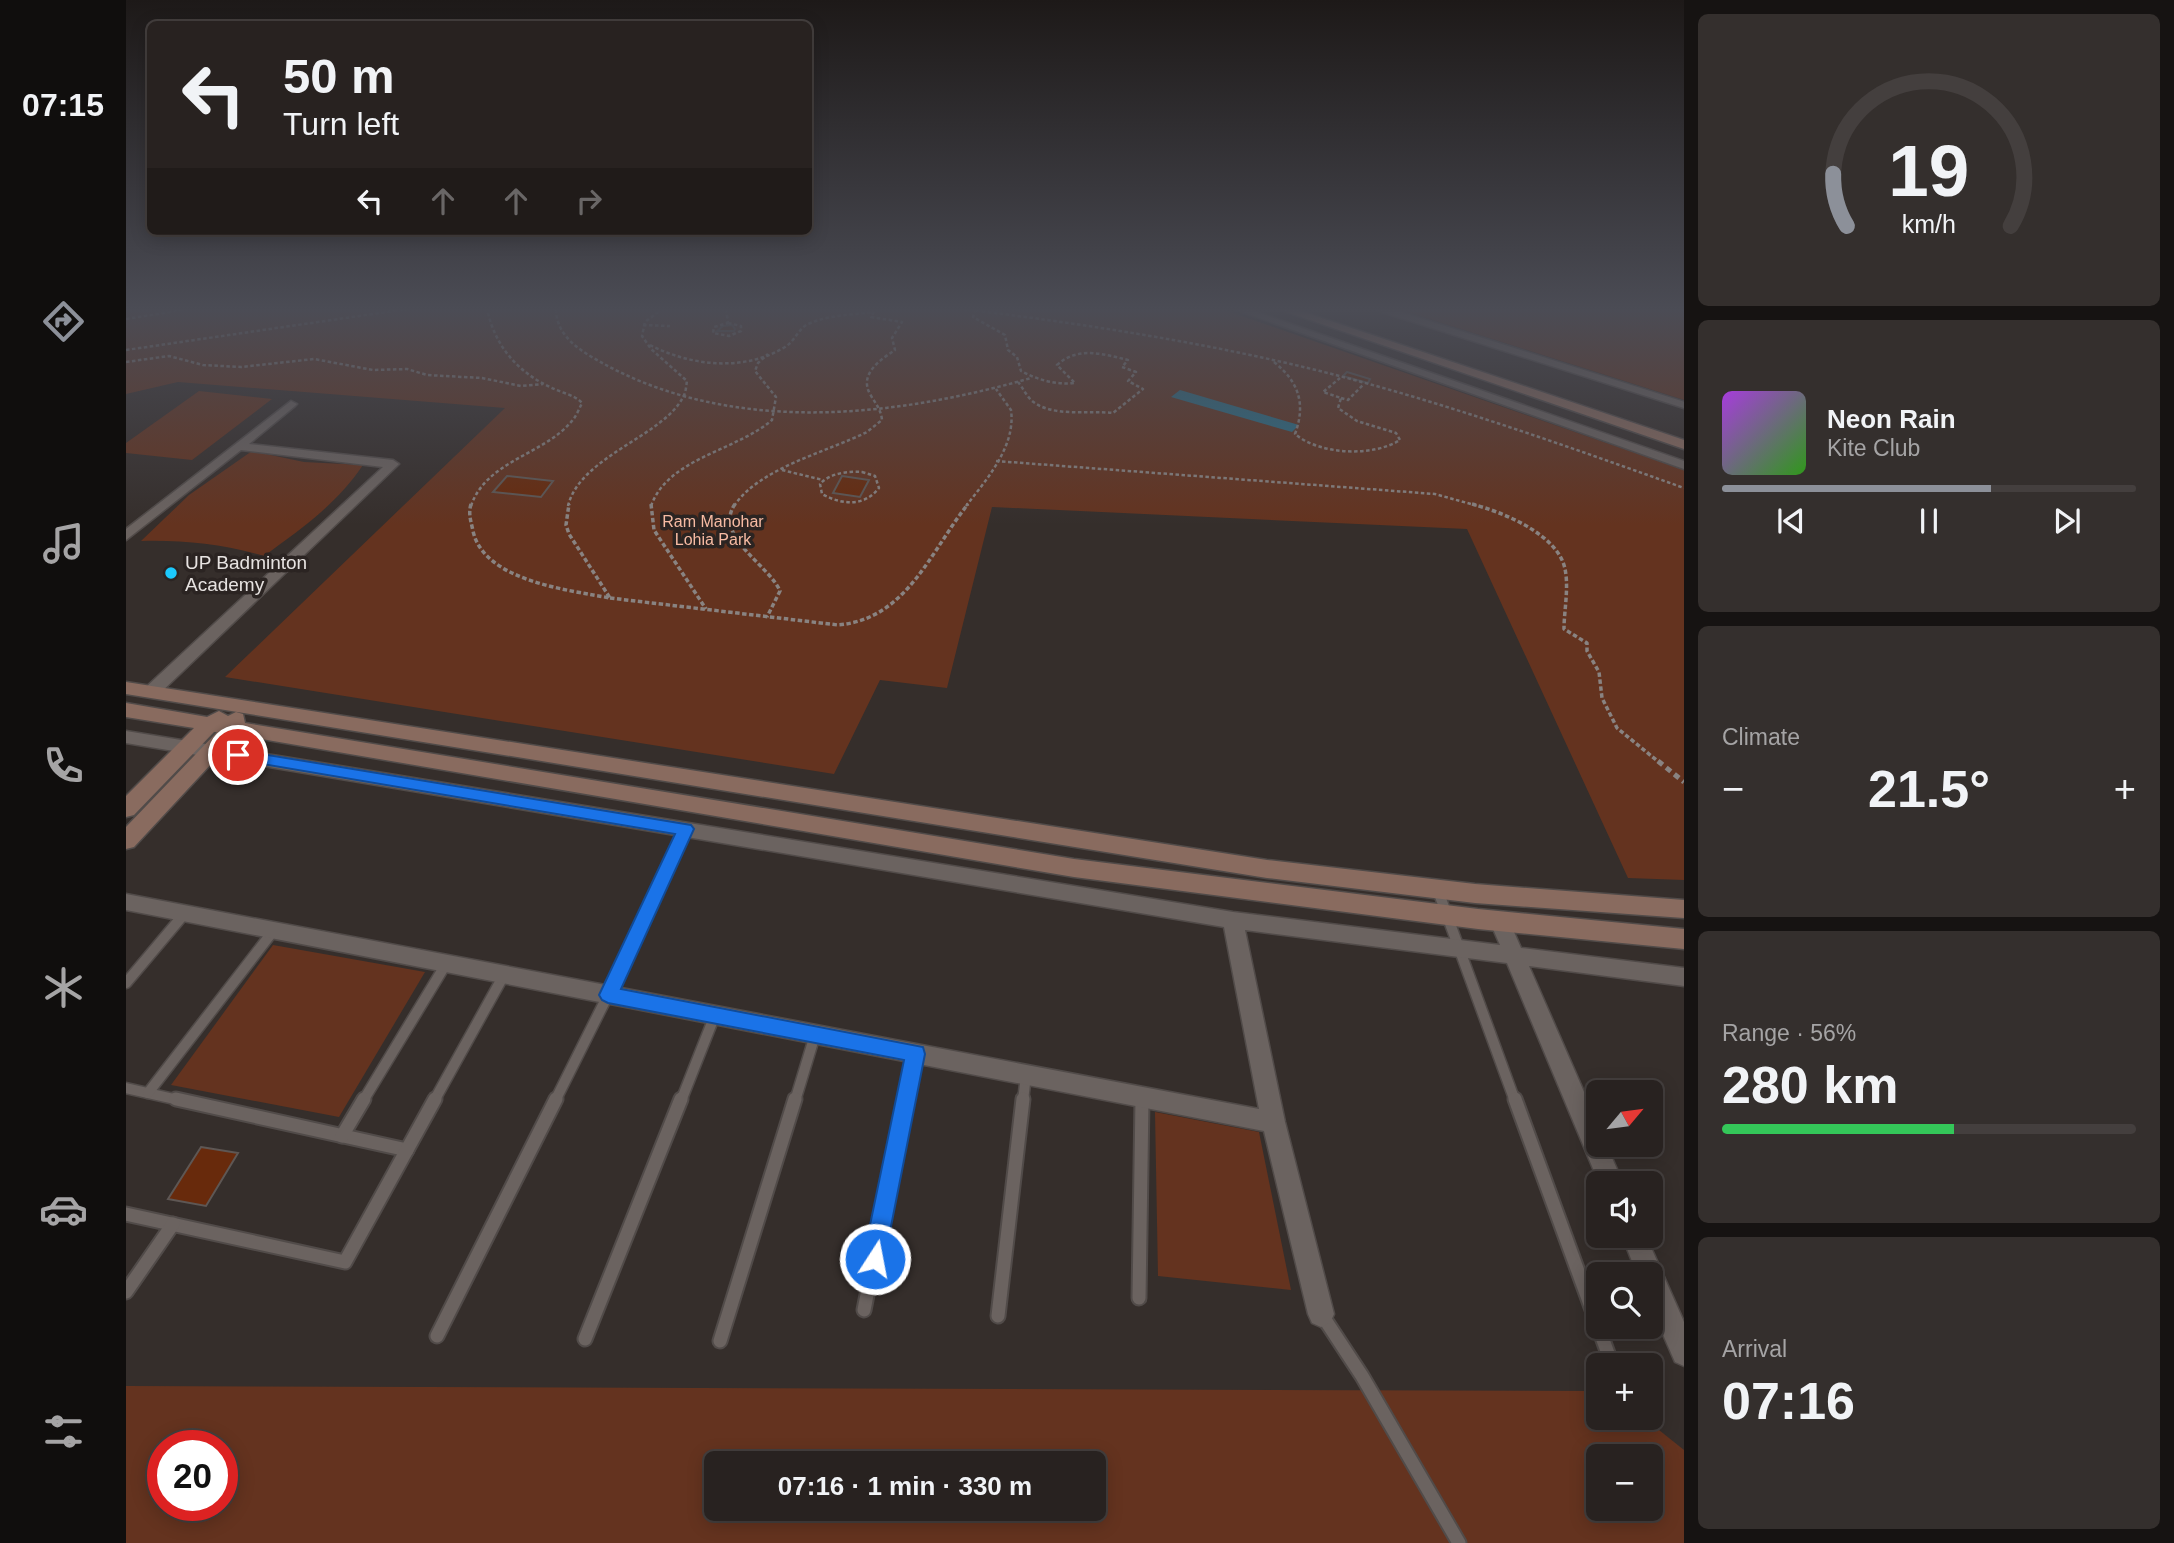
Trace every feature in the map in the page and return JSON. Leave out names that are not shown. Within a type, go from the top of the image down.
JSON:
[{"type":"street","points":[[1444,381],[1684,465]]},
{"type":"street","points":[[1497,381],[1684,444]]},
{"type":"street","points":[[1536,381],[1684,431]]},
{"type":"street","points":[[126,536],[290,404]]},
{"type":"street","points":[[151,692],[393,464],[237,446]]},
{"type":"street","points":[[126,688],[151,692],[237,717],[1074,868],[1500,922],[1684,939]]},
{"type":"street","points":[[126,710],[210,724],[237,717],[1069,840],[1437,888],[1601,905],[1684,909]]},
{"type":"street","points":[[126,841],[212,751],[237,717]]},
{"type":"street","points":[[126,809],[210,724]]},
{"type":"street","points":[[126,737],[1233,920],[1684,977]]},
{"type":"street","points":[[126,902],[1273,1122]]},
{"type":"street","points":[[1233,920],[1273,1122],[1321,1314]]},
{"type":"street","points":[[1500,922],[1606,1171]]},
{"type":"street","points":[[1663,1304],[1684,1353]]},
{"type":"lane","points":[[1609,381],[1684,405]]},
{"type":"lane","points":[[437,1336],[608,995],[685,829]]},
{"type":"lane","points":[[1437,888],[1586,1294]]},
{"type":"lane","points":[[126,983],[185,913]]},
{"type":"lane","points":[[148,1093],[274,930]]},
{"type":"lane","points":[[342,1136],[446,964]]},
{"type":"lane","points":[[126,1214],[345,1262],[505,975]]},
{"type":"lane","points":[[585,1339],[715,1015]]},
{"type":"lane","points":[[720,1341],[815,1034]]},
{"type":"lane","points":[[864,1310],[915,1054]]},
{"type":"lane","points":[[998,1316],[1026,1075]]},
{"type":"lane","points":[[126,1088],[407,1150]]},
{"type":"lane","points":[[1139,1298],[1142,1097]]},
{"type":"lane","points":[[126,1292],[173,1224]]},
{"type":"lane","points":[[1321,1314],[1362,1377],[1459,1543]]},
{"type":"path","points":[[497,381],[521,386],[543,384]]},
{"type":"path","points":[[537,381],[578,398],[582,403],[568,427],[495,472],[481,484],[472,499],[469,514],[472,532],[490,557],[508,570],[552,586],[610,598],[845,624],[869,619],[889,607],[918,580],[996,461],[1007,440],[1012,412],[1004,396],[996,389]]},
{"type":"path","points":[[634,381],[685,397],[731,406],[813,412],[929,404],[1017,382],[1033,402],[1049,410],[1080,409],[1113,413],[1143,388],[1128,381]]},
{"type":"path","points":[[610,598],[599,577],[570,538],[566,523],[570,502],[575,491],[596,467],[669,413],[685,397],[687,381]]},
{"type":"path","points":[[706,609],[654,530],[649,516],[649,505],[652,495],[668,478],[750,437],[769,421],[776,409],[776,398],[763,381]]},
{"type":"path","points":[[768,617],[780,591],[732,529],[728,516],[732,502],[749,488],[781,470],[877,427],[882,420],[880,409],[867,390],[867,381]]},
{"type":"path","points":[[1047,381],[1059,384],[1075,383],[1073,381]]},
{"type":"path","points":[[1293,381],[1300,390],[1303,402],[1302,416],[1295,434],[1298,437],[1350,451],[1385,447],[1400,440],[1396,433],[1370,426],[1342,413],[1338,408],[1341,398]]},
{"type":"path","points":[[1336,381],[1322,392],[1348,400],[1364,384]]},
{"type":"path","points":[[1352,381],[1559,443],[1684,488]]},
{"type":"path","points":[[996,461],[1435,494],[1509,515],[1530,527],[1558,554],[1565,569],[1564,629],[1587,643],[1587,651],[1599,672],[1602,698],[1617,728],[1684,782]]},
{"type":"path","points":[[781,470],[823,480],[847,471],[868,473],[875,476],[879,488],[877,493],[862,501],[842,502],[822,494],[820,484],[823,480]]},
{"type":"green space","name":"Ram Manohar Lohia Park","points":[[126,381],[1429,381],[1684,470],[1684,880],[1628,878],[1467,529],[992,507],[947,688],[880,680],[834,774],[225,677],[505,408],[178,382],[126,394]]},
{"type":"green space","points":[[1624,381],[1684,381],[1684,400]]},
{"type":"green space","points":[[199,391],[272,399],[192,460],[126,453],[126,443]]},
{"type":"green space","points":[[252,451],[304,462],[363,465],[330,504],[264,556],[203,544],[141,541],[189,495]]},
{"type":"green space","points":[[273,945],[425,972],[339,1117],[171,1085]]},
{"type":"green space","points":[[1155,1112],[1259,1132],[1291,1290],[1158,1276]]},
{"type":"green space","points":[[126,1386],[1586,1391],[1586,1430],[1659,1430],[1684,1450],[1684,1543],[126,1543]]},
{"type":"water","points":[[1180,390],[1299,425],[1292,432],[1171,397]]},
{"type":"building","points":[[507,476],[553,481],[541,497],[493,492]]},
{"type":"building","points":[[842,476],[869,480],[860,497],[833,493]]},
{"type":"building","points":[[201,1147],[238,1153],[206,1206],[168,1199]]},
{"type":"place","name":"UP Badminton Academy","points":[[171,573]]},
{"type":"route","points":[[238,755],[685,829],[608,995],[915,1054],[875,1259]]}]
